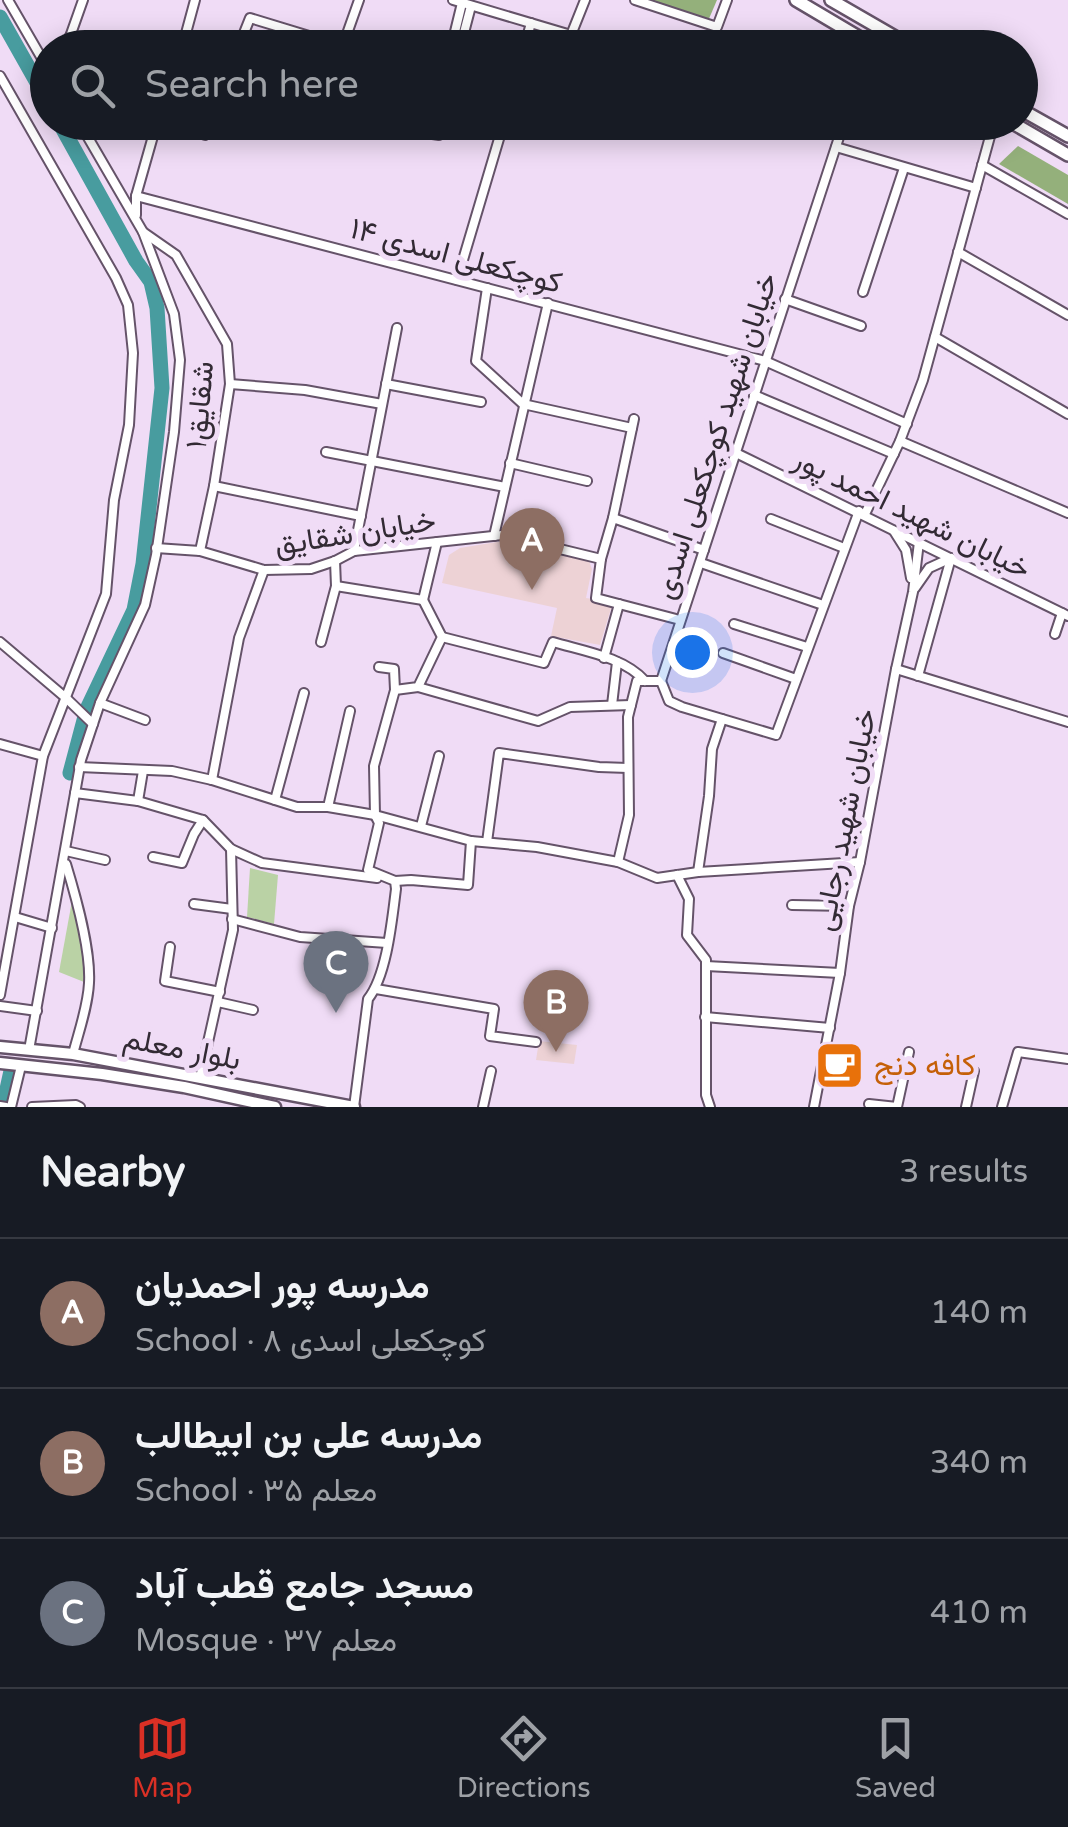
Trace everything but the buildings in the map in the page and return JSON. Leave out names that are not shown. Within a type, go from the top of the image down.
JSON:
[{"type":"highway","points":[[796,0],[845,30]]},
{"type":"highway","points":[[831,0],[883,30]]},
{"type":"highway","points":[[1038,119],[1068,136]]},
{"type":"highway","points":[[1038,137],[1068,155]]},
{"type":"main road","name":"بلوار معلم","points":[[0,1047],[73,1054],[275,1107]]},
{"type":"main road","name":"بلوار معلم","points":[[0,1063],[185,1082],[200,1078],[354,1107]]},
{"type":"street","points":[[8,0],[30,38]]},
{"type":"street","points":[[72,30],[83,0]]},
{"type":"street","points":[[186,30],[194,0]]},
{"type":"street","points":[[348,30],[358,0]]},
{"type":"street","points":[[505,14],[510,0]]},
{"type":"street","points":[[573,30],[585,0]]},
{"type":"street","points":[[635,0],[716,27],[727,0]]},
{"type":"street","points":[[462,3],[554,30]]},
{"type":"street","points":[[455,30],[462,3]]},
{"type":"street","points":[[461,30],[462,3]]},
{"type":"street","points":[[245,30],[250,18],[288,30]]},
{"type":"street","points":[[528,30],[530,23]]},
{"type":"street","points":[[0,76],[30,128]]},
{"type":"street","points":[[0,995],[2,966],[44,756],[106,594],[114,500],[129,425],[133,354],[128,305],[116,278],[37,140]]},
{"type":"street","points":[[30,1050],[79,766],[100,702],[145,605],[174,432],[180,360],[174,314],[143,232],[90,140]]},
{"type":"street","points":[[136,218],[136,196],[152,140]]},
{"type":"street","points":[[457,280],[499,140]]},
{"type":"street","name":"خیابان شهید کوچکعلی اسدی","points":[[661,680],[838,140]]},
{"type":"street","points":[[618,862],[629,816],[628,717],[636,680],[661,680],[668,700],[682,707],[776,735],[844,548],[894,454],[924,380],[989,140]]},
{"type":"street","points":[[836,147],[976,188]]},
{"type":"street","points":[[982,165],[1068,214]]},
{"type":"street","points":[[863,292],[904,168]]},
{"type":"street","name":"کوچکعلی اسدی ۱۴","points":[[136,196],[765,361],[907,424]]},
{"type":"street","name":"شقایق۱","points":[[143,232],[176,255],[227,344],[230,384],[200,550]]},
{"type":"street","points":[[958,252],[1068,314]]},
{"type":"street","points":[[488,288],[476,361],[522,404],[633,423],[600,559],[596,598],[680,620]]},
{"type":"street","points":[[785,299],[861,326]]},
{"type":"street","points":[[498,535],[522,404],[548,303]]},
{"type":"street","points":[[354,550],[397,328]]},
{"type":"street","points":[[935,337],[1067,413]]},
{"type":"street","points":[[230,384],[304,390],[382,404]]},
{"type":"street","points":[[386,384],[481,402]]},
{"type":"street","points":[[754,394],[894,454]]},
{"type":"street","points":[[900,440],[1068,513]]},
{"type":"street","points":[[326,452],[505,487]]},
{"type":"street","name":"خیابان شهید احمد پور","points":[[736,453],[1065,614]]},
{"type":"street","points":[[510,463],[587,482]]},
{"type":"street","points":[[214,486],[361,516]]},
{"type":"street","points":[[612,518],[704,550]]},
{"type":"street","points":[[771,519],[844,548]]},
{"type":"street","points":[[892,528],[909,559],[913,592]]},
{"type":"street","name":"خیابان شقایق","points":[[156,548],[200,550],[264,570],[311,569],[354,550],[498,535],[600,559]]},
{"type":"street","points":[[437,542],[423,600],[442,637],[544,662],[553,642],[617,662],[636,670],[645,680]]},
{"type":"street","name":"خیابان شهید رجایی","points":[[814,1107],[849,906],[913,592],[919,542]]},
{"type":"street","points":[[913,592],[929,568],[951,558]]},
{"type":"street","points":[[918,676],[951,558]]},
{"type":"street","points":[[320,642],[336,586],[335,561]]},
{"type":"street","points":[[701,563],[823,605]]},
{"type":"street","points":[[212,780],[239,638],[264,570]]},
{"type":"street","points":[[336,586],[423,600]]},
{"type":"street","points":[[604,658],[619,604]]},
{"type":"street","points":[[1054,634],[1065,614]]},
{"type":"street","points":[[734,624],[808,647]]},
{"type":"street","points":[[418,687],[442,637]]},
{"type":"street","points":[[0,642],[93,724]]},
{"type":"street","points":[[723,653],[796,680]]},
{"type":"street","points":[[612,705],[617,662]]},
{"type":"street","points":[[378,667],[394,669],[395,690],[374,766],[375,814],[379,823],[368,870],[393,881]]},
{"type":"street","points":[[896,670],[1068,722]]},
{"type":"street","points":[[395,690],[418,687],[538,721],[570,707],[631,704]]},
{"type":"street","points":[[276,800],[304,692]]},
{"type":"street","points":[[100,702],[145,720]]},
{"type":"street","points":[[328,808],[350,710]]},
{"type":"street","points":[[698,872],[712,750],[722,719]]},
{"type":"street","points":[[0,744],[44,756]]},
{"type":"street","points":[[487,842],[499,753],[628,768]]},
{"type":"street","points":[[421,826],[439,756]]},
{"type":"street","points":[[79,766],[172,771],[296,807],[375,814],[471,841],[537,847],[618,862],[657,878],[860,862]]},
{"type":"street","points":[[138,801],[143,771]]},
{"type":"street","points":[[76,793],[138,801],[204,820],[231,848],[262,864],[393,881],[468,885],[471,841]]},
{"type":"street","points":[[153,857],[182,863],[204,820]]},
{"type":"street","points":[[200,1078],[233,930],[231,848]]},
{"type":"street","points":[[65,855],[105,860]]},
{"type":"street","points":[[65,855],[89,963],[89,984],[73,1054]]},
{"type":"street","points":[[677,875],[689,898],[687,935],[706,960],[706,1090],[710,1107]]},
{"type":"street","points":[[354,1107],[368,1000],[376,989],[387,944],[393,881]]},
{"type":"street","points":[[194,904],[300,937],[387,944]]},
{"type":"street","points":[[792,904],[849,906]]},
{"type":"street","points":[[14,917],[49,928]]},
{"type":"street","points":[[170,947],[165,982],[253,1010]]},
{"type":"street","points":[[706,966],[840,973]]},
{"type":"street","points":[[376,989],[494,1009],[490,1036],[536,1042]]},
{"type":"street","points":[[0,1006],[37,1011]]},
{"type":"street","points":[[705,1017],[830,1028]]},
{"type":"street","points":[[869,1104],[897,1107],[909,1052]]},
{"type":"street","points":[[1002,1107],[1018,1052],[1068,1059]]},
{"type":"street","points":[[6,1107],[20,1066]]},
{"type":"street","points":[[483,1107],[492,1071]]},
{"type":"street","points":[[966,1107],[974,1071]]},
{"type":"street","points":[[32,1107],[80,1107]]},
{"type":"shaded area","points":[[503,541],[587,556],[592,569],[586,598],[613,602],[600,645],[551,636],[557,608],[442,583],[449,555],[460,548]]},
{"type":"shaded area","points":[[539,1041],[577,1045],[574,1064],[536,1060]]},
{"type":"green space","points":[[650,0],[717,0],[708,21]]},
{"type":"green space","points":[[1018,146],[1068,175],[1068,204],[999,164]]},
{"type":"green space","points":[[250,868],[278,875],[274,924],[247,917]]},
{"type":"green space","points":[[74,890],[94,986],[59,972]]},
{"type":"waterway","points":[[0,17],[30,70]]},
{"type":"waterway","points":[[69,140],[151,282],[157,308],[162,388],[143,564],[134,610],[87,709],[70,773]]},
{"type":"waterway","points":[[3,1107],[11,1071]]},
{"type":"place","name":"مدرسه پور احمدیان","points":[[532,590]]},
{"type":"place","name":"مسجد جامع قطب آباد","points":[[336,1013]]},
{"type":"place","name":"مدرسه علی بن ابیطالب","points":[[556,1052]]},
{"type":"place","name":"کافه دنج","points":[[839,1065]]}]
